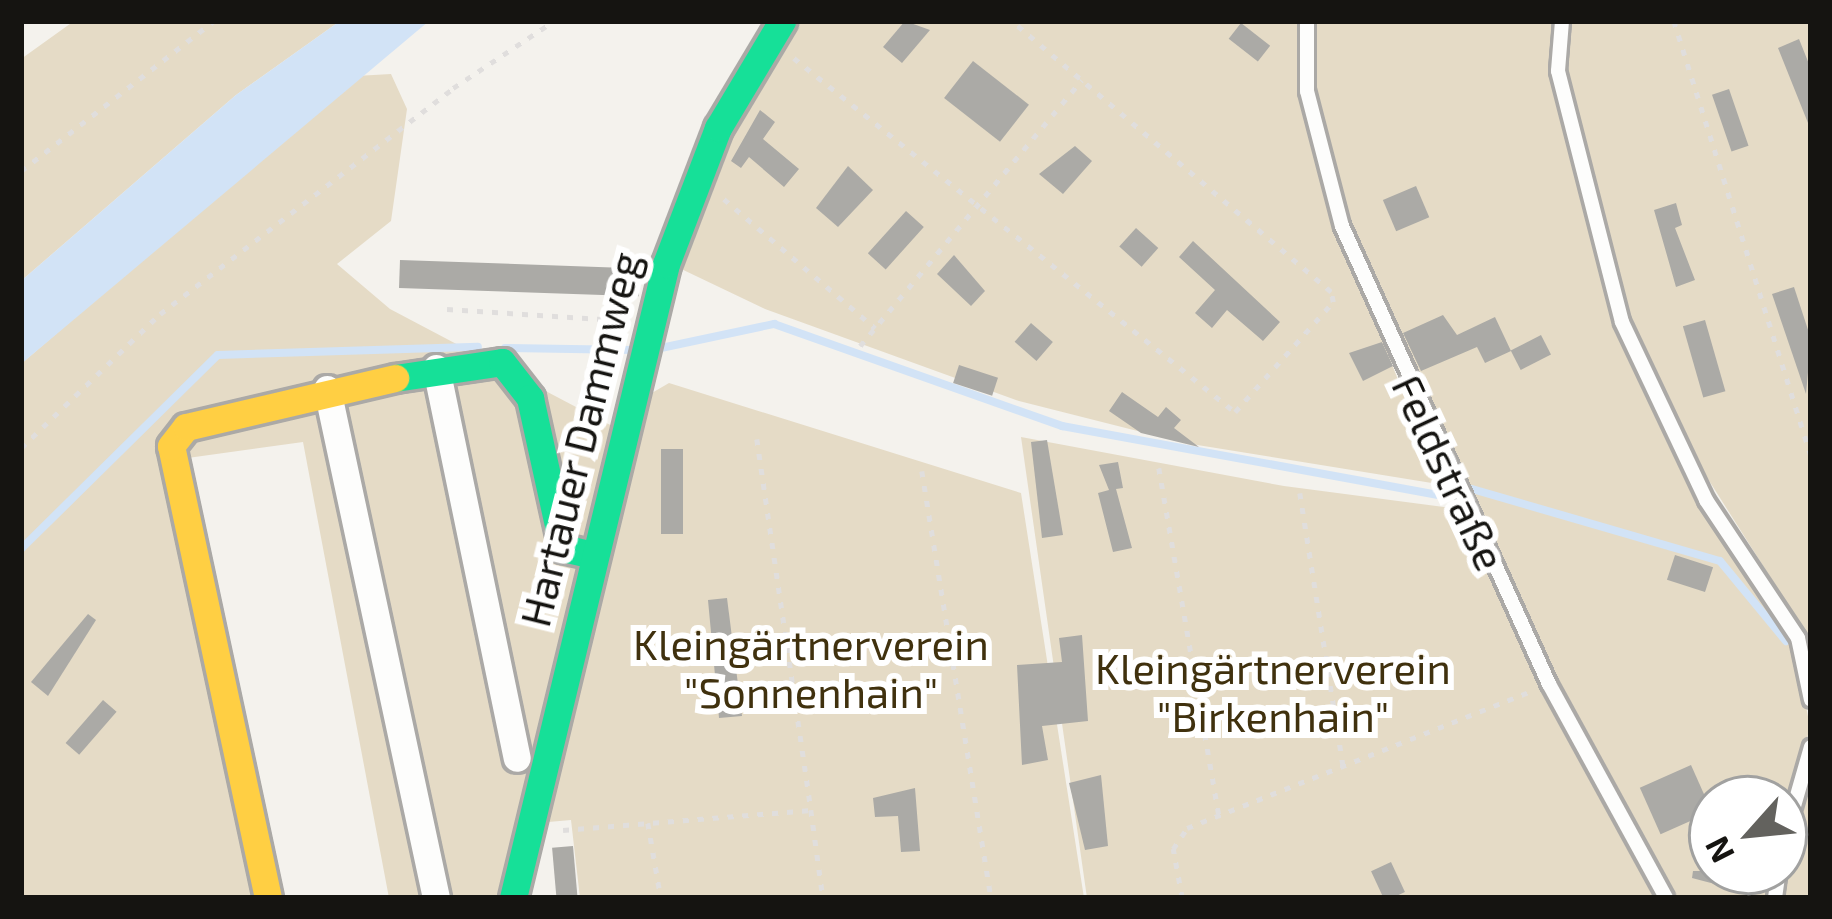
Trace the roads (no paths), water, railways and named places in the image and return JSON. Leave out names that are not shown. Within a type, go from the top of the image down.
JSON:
[{"type":"street","name":"Hartauer Dammweg","points":[[513,898],[590,554],[689,192],[776,30]]},
{"type":"street","points":[[268,898],[171,446],[186,427],[327,389],[436,368],[502,362],[516,373],[530,398],[563,548],[590,554]]},
{"type":"street","points":[[436,368],[517,758]]},
{"type":"street","points":[[327,389],[436,898]]},
{"type":"lane","name":"Feldstraße","points":[[1306,21],[1307,92],[1342,226],[1549,684],[1666,898]]},
{"type":"lane","points":[[1562,21],[1558,71],[1622,322],[1706,500],[1798,638],[1811,700]]},
{"type":"water","points":[[340,21],[429,21],[21,364],[21,281],[236,95]]},
{"type":"waterway","points":[[661,348],[774,324],[1062,426],[1437,495]]},
{"type":"waterway","points":[[21,549],[218,355],[478,347]]},
{"type":"waterway","points":[[505,348],[634,350]]},
{"type":"waterway","points":[[1472,489],[1720,561],[1786,641]]},
{"type":"park label","name":"Kleingärtnerverein \"Sonnenhain\"","points":[[811,667]]},
{"type":"park label","name":"Kleingärtnerverein \"Birkenhain\"","points":[[1273,691]]}]
